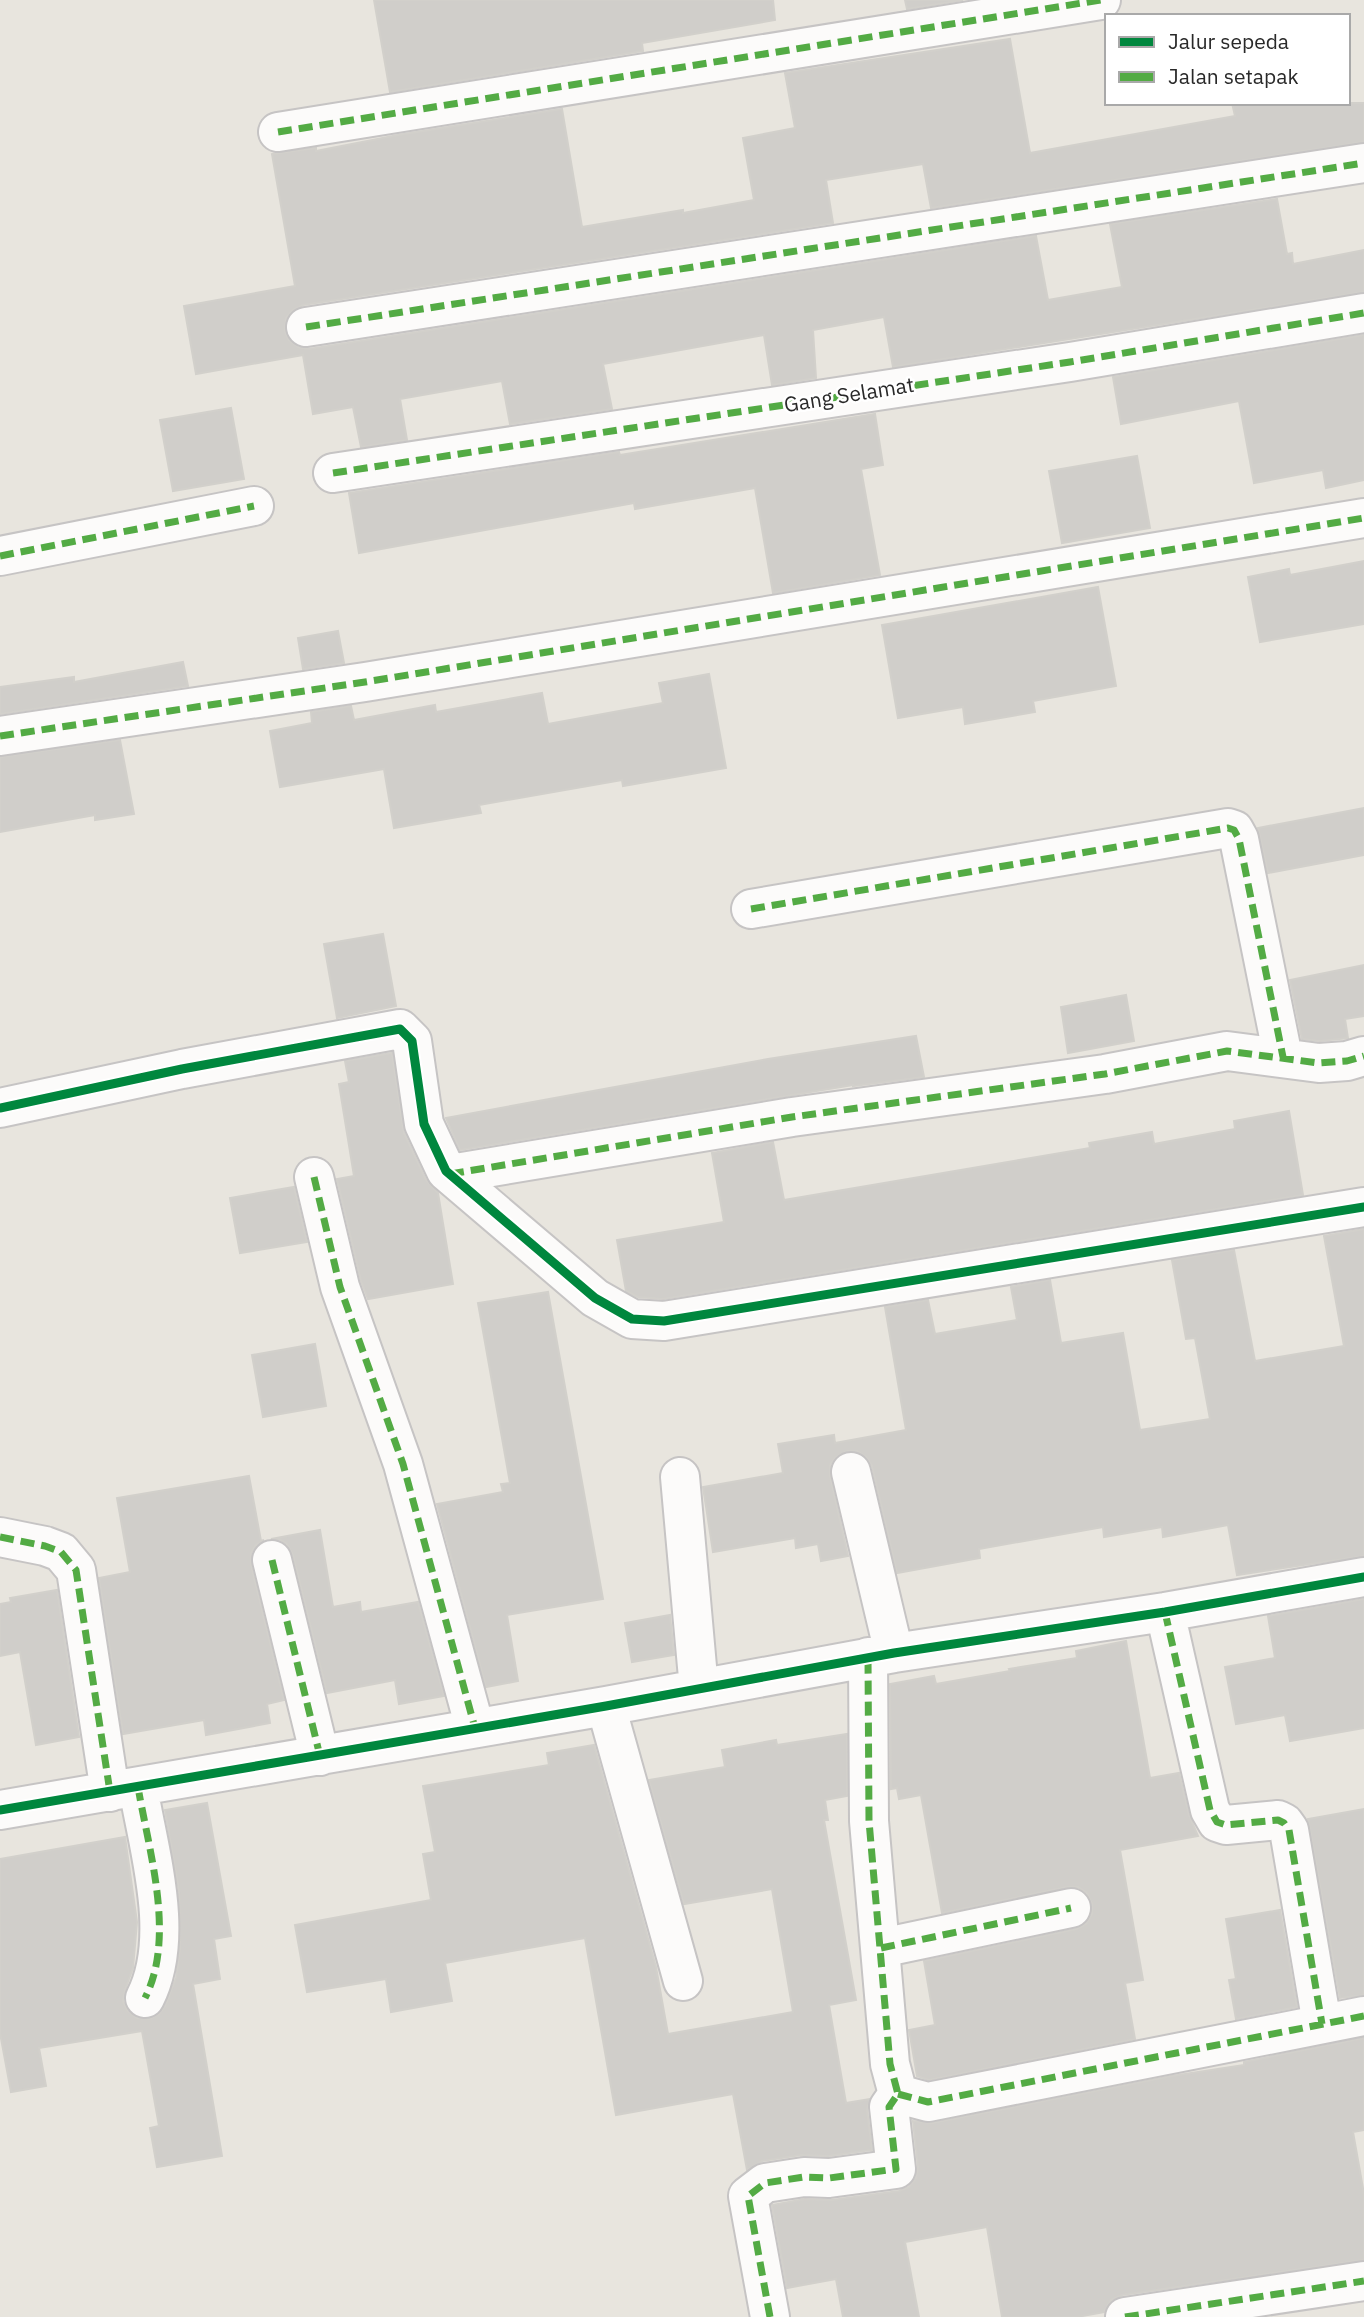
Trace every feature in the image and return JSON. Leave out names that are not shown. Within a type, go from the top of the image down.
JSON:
[{"type":"street","points":[[278,132],[1101,0]]},
{"type":"street","points":[[306,327],[1364,163]]},
{"type":"street","name":"Gang Selamat","points":[[333,473],[1070,362],[1364,313]]},
{"type":"street","points":[[0,556],[254,506]]},
{"type":"street","points":[[0,736],[365,682],[1364,518]]},
{"type":"street","points":[[751,909],[1228,828],[1234,830],[1239,839],[1283,1057]]},
{"type":"street","points":[[0,1108],[182,1069],[400,1029],[412,1041],[424,1124],[446,1171],[595,1298],[632,1319],[664,1321],[1364,1207]]},
{"type":"street","points":[[450,1174],[792,1117],[1105,1074],[1227,1051],[1319,1063],[1347,1061],[1364,1055]]},
{"type":"street","points":[[314,1177],[340,1287],[403,1464],[475,1728]]},
{"type":"street","points":[[770,2317],[748,2196],[765,2183],[896,2169],[889,2107],[898,2094],[890,2064],[869,1821],[881,1655],[851,1472]]},
{"type":"street","points":[[680,1477],[699,1689]]},
{"type":"street","points":[[0,1537],[61,1552],[76,1570],[124,1790],[157,1893],[160,1928],[158,1965],[145,1998]]},
{"type":"street","points":[[272,1560],[320,1756]]},
{"type":"street","points":[[0,1810],[606,1706],[881,1655],[1165,1612],[1364,1577]]},
{"type":"street","points":[[1165,1612],[1210,1810],[1217,1822],[1226,1825],[1278,1820],[1289,1830],[1322,2024]]},
{"type":"street","points":[[606,1706],[683,1981]]},
{"type":"street","points":[[881,1948],[1071,1908]]},
{"type":"street","points":[[898,2094],[928,2102],[1364,2016]]},
{"type":"street","points":[[1125,2317],[1364,2281]]},
{"type":"building","points":[[374,0],[773,0],[775,20],[642,43],[643,51],[390,92]]},
{"type":"building","points":[[905,0],[963,0],[907,9]]},
{"type":"building","points":[[1010,39],[1030,153],[1235,116],[1232,105],[1364,103],[1364,142],[931,208],[923,164],[826,180],[833,223],[303,305],[293,310],[286,318],[285,331],[289,340],[298,347],[309,349],[1036,236],[1048,300],[1122,287],[1110,224],[1277,199],[1287,254],[1292,253],[1293,264],[1364,250],[1364,292],[893,367],[884,317],[813,330],[816,378],[772,385],[764,335],[603,364],[612,409],[510,424],[502,381],[400,399],[407,440],[361,447],[353,407],[313,414],[303,355],[196,374],[184,306],[295,286],[272,154],[316,148],[316,151],[562,109],[582,227],[683,210],[683,213],[754,200],[743,138],[795,128],[785,73]]},
{"type":"building","points":[[1364,335],[1364,480],[1326,488],[1323,470],[1254,483],[1239,401],[1121,424],[1113,377]]},
{"type":"building","points":[[231,408],[244,479],[173,491],[160,420]]},
{"type":"building","points":[[875,414],[883,465],[861,469],[880,575],[773,593],[755,488],[635,509],[634,503],[359,553],[349,493],[619,452],[620,455]]},
{"type":"building","points":[[1137,456],[1150,528],[1062,543],[1049,471]]},
{"type":"building","points":[[1364,561],[1364,624],[1260,642],[1248,577],[1289,569],[1290,575]]},
{"type":"building","points":[[1098,587],[1116,686],[1033,701],[1035,712],[965,724],[963,707],[898,718],[882,625]]},
{"type":"building","points":[[338,631],[344,663],[303,669],[298,638]]},
{"type":"building","points":[[183,662],[188,686],[0,714],[0,687],[74,677],[74,682]]},
{"type":"building","points":[[709,674],[726,768],[623,786],[622,780],[479,805],[481,813],[394,828],[384,769],[280,787],[270,731],[312,723],[311,712],[351,706],[354,720],[435,705],[436,712],[542,693],[548,724],[663,703],[659,683]]},
{"type":"building","points":[[120,740],[134,814],[95,820],[95,815],[0,832],[0,757]]},
{"type":"building","points":[[1364,808],[1364,855],[1268,873],[1258,828]]},
{"type":"building","points":[[383,934],[396,1006],[337,1018],[324,944]]},
{"type":"building","points":[[1364,965],[1364,1016],[1345,1019],[1348,1038],[1320,1041],[1302,1039],[1290,980]]},
{"type":"building","points":[[1126,995],[1134,1041],[1068,1053],[1061,1007]]},
{"type":"building","points":[[916,1036],[924,1077],[853,1085],[460,1150],[446,1118],[768,1059]]},
{"type":"building","points":[[392,1053],[404,1133],[426,1180],[438,1193],[453,1284],[368,1299],[361,1281],[337,1179],[354,1176],[339,1084],[349,1082],[345,1061]]},
{"type":"building","points":[[1289,1111],[1303,1195],[663,1299],[638,1297],[626,1291],[617,1240],[724,1222],[712,1153],[773,1142],[784,1200],[1090,1148],[1089,1143],[1152,1132],[1154,1144],[1235,1129],[1234,1121]]},
{"type":"building","points":[[294,1187],[307,1242],[240,1253],[230,1198]]},
{"type":"building","points":[[1364,1229],[1364,1556],[1237,1575],[1228,1525],[1163,1537],[1162,1527],[1104,1537],[1103,1527],[979,1549],[980,1558],[897,1573],[872,1466],[866,1457],[857,1451],[847,1451],[836,1457],[830,1465],[830,1476],[848,1556],[821,1561],[818,1544],[796,1548],[795,1538],[713,1552],[703,1487],[783,1473],[778,1444],[834,1435],[835,1443],[906,1430],[885,1307],[928,1300],[935,1334],[1017,1320],[1011,1287],[1050,1280],[1061,1343],[1123,1333],[1140,1430],[1210,1419],[1195,1338],[1186,1339],[1172,1260],[1234,1250],[1255,1361],[1344,1346],[1324,1236]]},
{"type":"building","points":[[548,1292],[603,1599],[507,1615],[518,1681],[486,1687],[437,1504],[503,1492],[501,1484],[510,1483],[478,1303]]},
{"type":"building","points":[[315,1344],[326,1406],[263,1417],[252,1355]]},
{"type":"building","points":[[249,1476],[261,1541],[264,1540],[256,1545],[251,1553],[251,1565],[284,1700],[267,1704],[270,1723],[206,1735],[204,1720],[123,1734],[99,1578],[130,1572],[117,1498]]},
{"type":"building","points":[[320,1530],[333,1607],[360,1602],[361,1612],[418,1602],[444,1696],[399,1704],[395,1680],[327,1693],[293,1555],[287,1544],[279,1539],[271,1539]]},
{"type":"building","points":[[57,1590],[79,1737],[36,1745],[20,1652],[0,1656],[0,1604],[11,1602],[10,1598]]},
{"type":"building","points":[[1364,1599],[1364,1728],[1290,1741],[1285,1715],[1236,1724],[1225,1667],[1275,1658],[1268,1616]]},
{"type":"building","points":[[670,1615],[674,1655],[632,1662],[625,1623]]},
{"type":"building","points":[[1126,1641],[1150,1778],[1179,1773],[1189,1815],[1198,1836],[1120,1850],[1143,1980],[1125,1983],[1135,2039],[929,2080],[917,2076],[909,2030],[935,2025],[924,1961],[1076,1929],[1086,1924],[1092,1914],[1092,1904],[1087,1893],[1078,1887],[1067,1887],[942,1913],[921,1795],[899,1799],[897,1788],[891,1789],[890,1684],[934,1676],[936,1684],[1010,1671],[1009,1669],[1077,1658],[1076,1651]]},
{"type":"building","points":[[847,1734],[847,1796],[825,1800],[828,1820],[824,1820],[856,2000],[829,2005],[846,2103],[870,2099],[867,2109],[872,2150],[762,2161],[747,2170],[733,2094],[616,2115],[585,1938],[445,1963],[452,2001],[391,2012],[386,1979],[307,1992],[295,1925],[431,1900],[423,1854],[435,1852],[423,1786],[549,1765],[547,1753],[594,1745],[656,1967],[668,2034],[793,2012],[772,1889],[684,1904],[649,1780],[725,1767],[722,1750],[776,1740],[777,1745]]},
{"type":"building","points":[[207,1803],[231,1936],[214,1939],[220,1979],[193,1984],[222,2156],[157,2167],[150,2128],[159,2126],[142,2031],[39,2048],[46,2086],[11,2092],[0,2033],[0,1859],[125,1837],[137,1922],[133,1968],[123,2001],[128,2011],[137,2018],[149,2019],[159,2014],[165,2006],[176,1978],[180,1949],[179,1891],[165,1810]]},
{"type":"building","points":[[1364,1809],[1364,1995],[1340,1998],[1308,1819]]},
{"type":"building","points":[[1280,1910],[1297,2007],[1236,2019],[1229,1980],[1236,1979],[1226,1919]]},
{"type":"building","points":[[1364,2038],[1364,2130],[1353,2132],[1364,2194],[1364,2260],[1122,2295],[1111,2300],[1104,2312],[1077,2317],[1002,2317],[987,2227],[905,2242],[919,2317],[843,2317],[836,2279],[787,2288],[772,2205],[805,2199],[832,2200],[899,2191],[909,2187],[916,2178],[918,2167],[913,2121],[932,2123],[1172,2076],[1244,2065],[1244,2062]]},
{"type":"marked path","points":[[278,132],[1101,0]]},
{"type":"marked path","points":[[306,327],[1364,163]]},
{"type":"marked path","points":[[333,473],[1070,362],[1364,313]]},
{"type":"marked path","points":[[0,556],[254,506]]},
{"type":"marked path","points":[[0,736],[365,682],[1364,518]]},
{"type":"marked path","points":[[751,909],[1228,828],[1234,830],[1239,839],[1283,1057]]},
{"type":"marked path","points":[[450,1174],[792,1117],[1105,1074],[1227,1051],[1319,1063],[1347,1061],[1364,1056]]},
{"type":"marked path","points":[[314,1177],[340,1287],[403,1464],[475,1728]]},
{"type":"marked path","points":[[0,1537],[61,1552],[76,1570],[110,1792]]},
{"type":"marked path","points":[[272,1560],[320,1756]]},
{"type":"marked path","points":[[1165,1612],[1210,1810],[1217,1822],[1226,1825],[1278,1820],[1289,1830],[1322,2024]]},
{"type":"marked path","points":[[770,2317],[748,2196],[765,2183],[896,2169],[889,2107],[898,2094],[890,2064],[869,1821],[868,1657]]},
{"type":"marked path","points":[[138,1787],[153,1866],[159,1922],[159,1948],[154,1974],[145,1998]]},
{"type":"marked path","points":[[881,1948],[1071,1908]]},
{"type":"marked path","points":[[898,2094],[928,2102],[1364,2016]]},
{"type":"marked path","points":[[1125,2317],[1364,2281]]},
{"type":"cycle path","points":[[0,1108],[182,1069],[400,1029],[412,1041],[424,1124],[446,1171],[595,1298],[632,1319],[664,1321],[1364,1207]]},
{"type":"cycle path","points":[[0,1810],[606,1706],[894,1653],[1165,1612],[1364,1577]]}]
